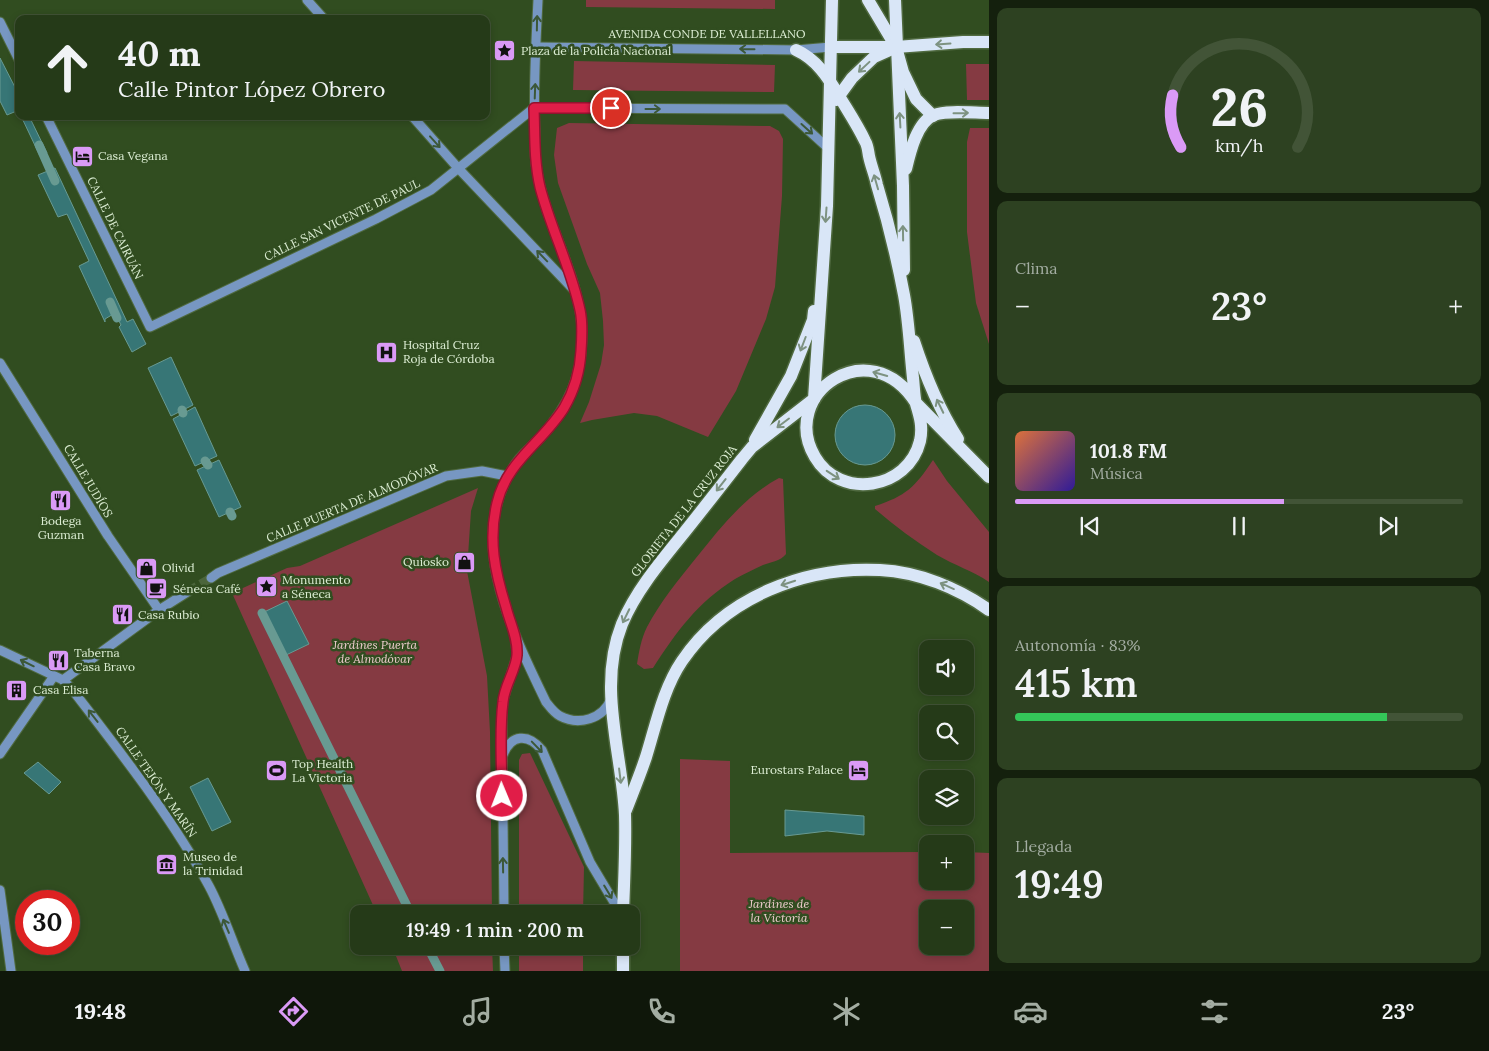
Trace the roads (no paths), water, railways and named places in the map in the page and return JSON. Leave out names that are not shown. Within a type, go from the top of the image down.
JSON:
[{"type":"main road","points":[[814,399],[827,206],[832,0]]},
{"type":"main road","points":[[868,0],[896,47],[903,72],[916,99],[933,116]]},
{"type":"main road","points":[[895,0],[903,186],[904,297],[916,404],[989,476]]},
{"type":"main road","points":[[831,47],[896,47],[989,42]]},
{"type":"main road","points":[[830,112],[838,95],[852,78],[874,57],[896,47]]},
{"type":"main road","points":[[796,50],[806,54],[830,80],[866,143],[885,211],[912,334],[933,392],[949,424],[975,462]]},
{"type":"main road","points":[[903,186],[910,152],[919,129],[933,116],[951,113],[989,113]]},
{"type":"main road","points":[[752,447],[791,376],[813,320],[823,263]]},
{"type":"main road","points":[[866,371],[878,372],[900,384],[916,404],[920,412],[921,432],[917,450],[912,459],[899,473],[890,478],[881,482],[862,485],[843,481],[820,464],[814,456],[806,425],[809,412],[814,399],[821,390],[831,381],[842,375],[866,371]]},
{"type":"main road","name":"GLORIETA DE LA CRUZ ROJA","points":[[625,814],[611,699],[611,670],[622,625],[628,611],[653,572],[752,447],[814,399]]},
{"type":"main road","points":[[622,905],[625,814],[646,757],[659,713],[676,672],[682,661],[712,626],[741,604],[776,588],[823,573],[880,570],[910,574],[937,582],[989,610]]},
{"type":"main road","points":[[623,955],[623,971]]},
{"type":"street","points":[[307,0],[320,15]]},
{"type":"street","points":[[538,0],[534,108],[538,179],[575,291],[580,311],[582,333],[578,375],[564,408],[507,476],[497,502],[492,530],[494,556],[498,581],[516,638],[546,702],[553,711],[568,719],[579,720],[596,717],[608,707],[611,699]]},
{"type":"street","points":[[0,22],[15,52]]},
{"type":"street","name":"AVENIDA CONDE DE VALLELLANO","points":[[536,47],[796,50],[831,47]]},
{"type":"street","points":[[534,108],[785,109],[829,149]]},
{"type":"street","name":"CALLE SAN VICENTE DE PAUL","points":[[173,316],[376,219],[431,190],[534,108]]},
{"type":"street","name":"CALLE DE CAIRUÁN","points":[[48,120],[150,327],[173,316]]},
{"type":"street","points":[[416,120],[458,168],[575,291]]},
{"type":"street","name":"CALLE JUDÍOS","points":[[0,363],[108,536],[159,610]]},
{"type":"street","name":"CALLE PUERTA DE ALMODÓVAR","points":[[211,578],[218,573],[446,476],[482,471],[507,476]]},
{"type":"street","points":[[63,680],[159,610],[189,591]]},
{"type":"street","points":[[504,905],[503,700],[517,656],[516,638]]},
{"type":"street","name":"CALLE TEJÓN Y MARÍN","points":[[0,650],[63,680],[71,688],[129,764],[184,843],[210,888],[245,971]]},
{"type":"street","points":[[0,754],[54,676]]},
{"type":"street","points":[[502,757],[506,747],[518,738],[526,738],[534,742],[542,750],[590,862],[616,905]]},
{"type":"street","points":[[0,890],[11,971]]},
{"type":"street","points":[[504,955],[505,971]]},
{"type":"water","points":[[0,58],[15,87],[15,112],[7,115],[0,101]]},
{"type":"water","points":[[23,120],[31,120],[47,153],[40,156]]},
{"type":"water","points":[[55,168],[127,322],[133,319],[146,344],[132,352],[119,327],[121,325],[115,313],[105,319],[105,322],[79,266],[89,261],[67,214],[58,217],[38,175]]},
{"type":"water","points":[[171,357],[193,405],[171,416],[148,368]]},
{"type":"water","points":[[865,405],[882,410],[890,418],[895,435],[890,452],[882,460],[865,465],[848,460],[840,452],[835,435],[840,418],[848,410]]},
{"type":"water","points":[[195,407],[217,456],[195,466],[173,419]]},
{"type":"water","points":[[219,460],[241,507],[219,517],[197,470]]},
{"type":"water","points":[[287,601],[309,644],[284,656],[262,613]]},
{"type":"water","points":[[38,762],[61,782],[49,794],[24,773]]},
{"type":"water","points":[[208,778],[231,822],[212,831],[190,787]]},
{"type":"water","points":[[785,810],[864,816],[864,835],[827,831],[785,836]]},
{"type":"waterway","points":[[39,145],[55,181]]},
{"type":"waterway","points":[[110,302],[117,318]]},
{"type":"waterway","points":[[205,461],[208,465]]},
{"type":"waterway","points":[[230,512],[232,516]]},
{"type":"waterway","points":[[262,613],[407,905]]},
{"type":"waterway","points":[[432,955],[440,971]]},
{"type":"tunnel","points":[[189,591],[211,578]]},
{"type":"place","name":"Plaza de la Policía Nacional","points":[[505,51]]},
{"type":"place","name":"Casa Vegana","points":[[82,156]]},
{"type":"place","name":"Hospital Cruz Roja de Córdoba","points":[[387,352]]},
{"type":"place","name":"Bodega Guzman","points":[[61,500]]},
{"type":"place","name":"Quiosko","points":[[465,562]]},
{"type":"place","name":"Olivid","points":[[146,568]]},
{"type":"place","name":"Monumento a Séneca","points":[[266,587]]},
{"type":"place","name":"Séneca Café","points":[[157,589]]},
{"type":"place","name":"Casa Rubio","points":[[122,615]]},
{"type":"place","name":"Taberna Casa Bravo","points":[[58,660]]},
{"type":"place","name":"Casa Elisa","points":[[17,690]]},
{"type":"place","name":"Eurostars Palace","points":[[859,770]]},
{"type":"place","name":"Top Health La Victoria","points":[[276,771]]},
{"type":"place","name":"Museo de la Trinidad","points":[[167,864]]},
{"type":"park label","name":"Jardines Puerta de Almodóvar","points":[[375,652]]},
{"type":"park label","name":"Jardines de la Victoria","points":[[779,911]]}]
